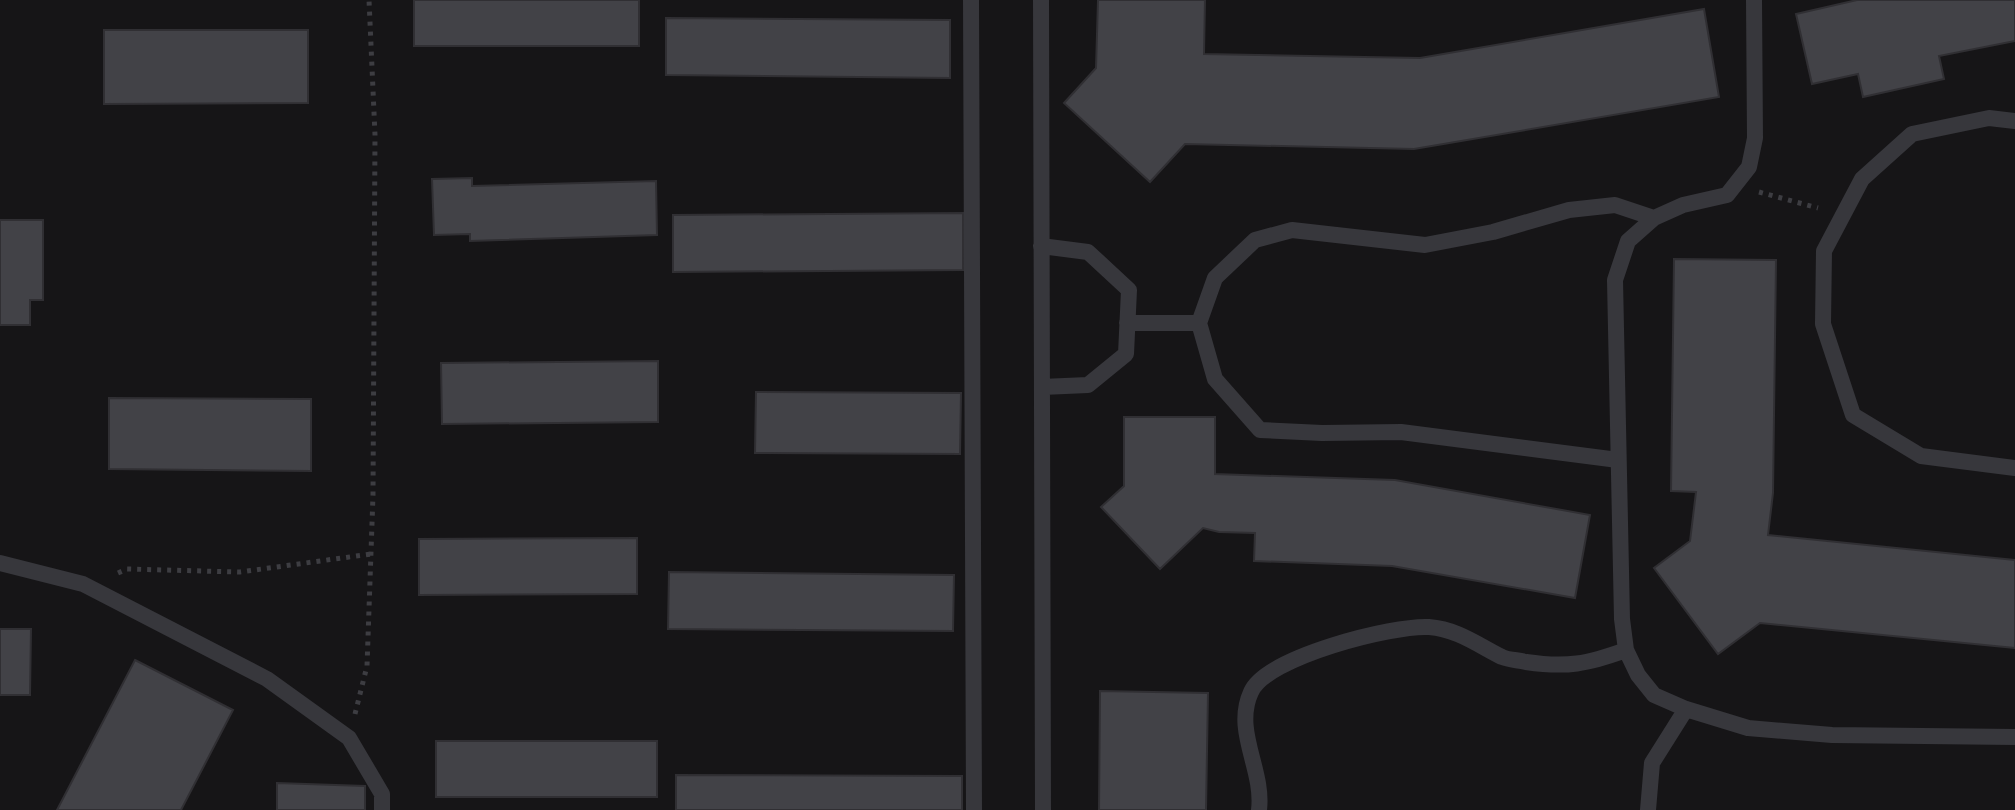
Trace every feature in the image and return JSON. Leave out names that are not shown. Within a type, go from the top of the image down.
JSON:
[{"type":"lane","points":[[971,0],[974,810]]},
{"type":"lane","points":[[1041,0],[1043,810]]},
{"type":"lane","points":[[1754,0],[1755,138],[1749,167],[1727,195],[1683,205],[1654,218],[1628,241],[1615,280],[1622,619],[1626,650],[1638,675],[1654,695],[1686,709],[1748,728],[1832,735],[2015,737]]},
{"type":"lane","points":[[2015,121],[1989,118],[1912,134],[1862,179],[1824,251],[1823,324],[1853,415],[1921,456],[2015,468]]},
{"type":"lane","points":[[1618,460],[1401,432],[1260,430],[1215,379],[1199,323],[1215,278],[1255,240],[1292,230],[1425,245],[1493,232],[1569,210],[1615,205],[1654,218]]},
{"type":"lane","points":[[1041,246],[1088,252],[1129,290],[1126,354],[1088,385],[1042,387]]},
{"type":"lane","points":[[1127,323],[1199,323]]},
{"type":"lane","points":[[0,563],[83,584],[267,679],[349,738],[382,794],[382,810]]},
{"type":"lane","points":[[1259,810],[1257,774],[1243,723],[1251,689],[1276,668],[1321,648],[1374,635],[1428,627],[1460,634],[1505,658],[1557,667],[1594,662],[1626,650]]},
{"type":"lane","points":[[1648,810],[1652,763],[1686,709]]},
{"type":"path","points":[[349,738],[367,666],[371,554],[375,135],[369,0]]},
{"type":"path","points":[[1734,185],[1843,215]]},
{"type":"path","points":[[83,584],[127,569],[240,572],[371,554]]},
{"type":"building","points":[[414,0],[639,0],[639,46],[414,46]]},
{"type":"building","points":[[1098,0],[1205,0],[1204,54],[1420,58],[1704,9],[1719,97],[1414,149],[1185,144],[1150,182],[1064,103],[1096,68]]},
{"type":"building","points":[[1857,0],[2015,0],[2015,41],[1939,56],[1944,79],[1863,97],[1858,74],[1812,84],[1796,14]]},
{"type":"building","points":[[666,18],[950,20],[950,78],[666,75]]},
{"type":"building","points":[[104,30],[308,30],[308,103],[104,104]]},
{"type":"building","points":[[472,178],[472,186],[656,181],[657,235],[470,241],[470,234],[434,235],[432,179]]},
{"type":"building","points":[[963,213],[963,270],[673,272],[673,215]]},
{"type":"building","points":[[0,220],[43,220],[43,300],[30,300],[30,325],[0,325]]},
{"type":"building","points":[[1674,259],[1776,260],[1773,493],[1768,535],[2015,560],[2015,648],[1760,623],[1718,654],[1654,568],[1690,541],[1696,492],[1671,491]]},
{"type":"building","points":[[658,361],[658,422],[442,424],[441,363]]},
{"type":"building","points":[[756,392],[961,393],[960,454],[755,453]]},
{"type":"building","points":[[109,398],[311,399],[311,471],[109,469]]},
{"type":"building","points":[[1124,417],[1215,417],[1215,474],[1395,480],[1590,515],[1575,598],[1392,566],[1254,561],[1255,533],[1219,532],[1203,528],[1160,569],[1101,507],[1124,486]]},
{"type":"building","points":[[637,538],[637,594],[419,595],[419,539]]},
{"type":"building","points":[[669,572],[954,575],[953,631],[668,629]]},
{"type":"building","points":[[0,629],[31,629],[30,695],[0,695]]},
{"type":"building","points":[[135,660],[233,710],[181,810],[57,810]]},
{"type":"building","points":[[1100,691],[1208,693],[1206,810],[1099,810]]},
{"type":"building","points":[[436,741],[657,741],[657,797],[436,797]]},
{"type":"building","points":[[676,775],[962,776],[962,810],[676,810]]},
{"type":"building","points":[[277,783],[365,786],[365,810],[277,810]]}]
